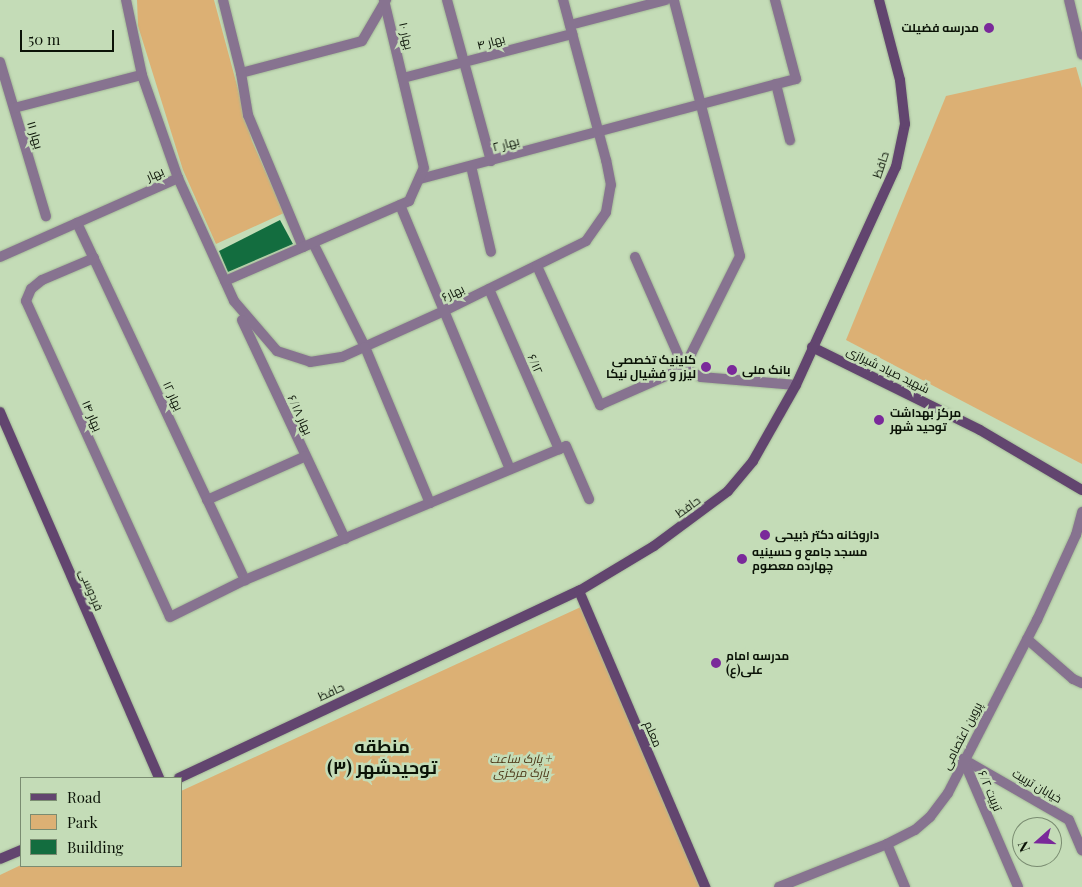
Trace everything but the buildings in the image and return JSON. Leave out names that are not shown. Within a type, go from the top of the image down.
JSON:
[{"type":"main road","name":"حافظ","points":[[182,777],[579,591],[654,546],[728,491],[753,461],[796,385],[896,167],[904,124],[900,80],[879,0]]},
{"type":"main road","name":"شهید صیاد شیرازی","points":[[812,347],[980,430],[1082,490]]},
{"type":"main road","name":"فردوسی","points":[[0,412],[159,777]]},
{"type":"main road","name":"معلم","points":[[579,591],[705,887]]},
{"type":"main road","points":[[0,859],[20,850]]},
{"type":"street","name":"بهار","points":[[0,257],[178,178],[142,75],[126,0]]},
{"type":"street","points":[[223,0],[241,73],[248,115],[303,247]]},
{"type":"street","points":[[241,73],[362,41],[385,0]]},
{"type":"street","name":"بهار ۱۰","points":[[385,0],[424,168],[420,179]]},
{"type":"street","points":[[447,0],[462,63],[491,160]]},
{"type":"street","name":"بهار۶","points":[[178,178],[234,301],[277,351],[310,362],[342,357],[446,310],[586,241],[606,212],[611,186],[563,0]]},
{"type":"street","name":"بهار ۴","points":[[402,78],[462,63],[664,0]]},
{"type":"street","points":[[536,266],[600,405],[684,368],[740,256],[674,0]]},
{"type":"street","name":"بهار ۲","points":[[420,179],[796,79],[775,0]]},
{"type":"street","points":[[1069,0],[1077,16],[1082,54]]},
{"type":"street","name":"بهار ۱۱","points":[[0,62],[46,216]]},
{"type":"street","points":[[14,108],[142,75]]},
{"type":"street","points":[[776,84],[790,140]]},
{"type":"street","points":[[471,166],[490,252]]},
{"type":"street","points":[[225,281],[409,201],[420,179]]},
{"type":"street","points":[[400,205],[446,310],[510,469]]},
{"type":"street","name":"بهار ۱۲","points":[[77,223],[245,580]]},
{"type":"street","points":[[314,243],[365,347],[430,503]]},
{"type":"street","points":[[635,257],[684,368],[701,377],[796,385]]},
{"type":"street","name":"بهار ۱۴","points":[[94,258],[42,280],[31,289],[26,301],[170,617],[245,580]]},
{"type":"street","name":"۶/۱۲","points":[[489,289],[558,448]]},
{"type":"street","name":"بهار ۶/۱۸","points":[[234,301],[345,539]]},
{"type":"street","points":[[245,580],[566,446],[589,499]]},
{"type":"street","points":[[207,500],[306,456]]},
{"type":"street","name":"پروین اعتصامی","points":[[779,887],[888,844],[915,830],[930,817],[948,793],[963,760],[1079,538],[1082,512]]},
{"type":"street","points":[[1027,639],[1073,679],[1082,683]]},
{"type":"street","name":"خیابان تربیت","points":[[963,760],[1069,820],[1082,850]]},
{"type":"street","name":"تربیت ۶/۲","points":[[963,760],[1018,887]]},
{"type":"street","points":[[888,844],[906,887]]},
{"type":"green space","points":[[137,0],[214,0],[252,141],[284,213],[216,244],[183,170],[138,26]]},
{"type":"green space","points":[[1076,67],[1082,88],[1082,464],[846,340],[946,96]]},
{"type":"green space","name":"پارک ساعت + پارک مرکزی","points":[[583,606],[707,887],[0,887],[0,875],[20,865],[20,867],[182,867],[182,791]]},
{"type":"place","name":"مدرسه فضیلت","points":[[989,28]]},
{"type":"place","name":"کلینیک تخصصی لیزر و فشیال نیکا","points":[[706,367]]},
{"type":"place","name":"بانک ملی","points":[[732,370]]},
{"type":"place","name":"مرکز بهداشت توحید شهر","points":[[879,420]]},
{"type":"place","name":"داروخانه دکتر ذبیحی","points":[[765,535]]},
{"type":"place","name":"مسجد جامع و حسینیه چهارده معصوم","points":[[742,559]]},
{"type":"place","name":"مدرسه امام علی(ع)","points":[[716,663]]},
{"type":"district","name":"منطقه توحیدشهر (۳)","points":[[382,758]]}]
